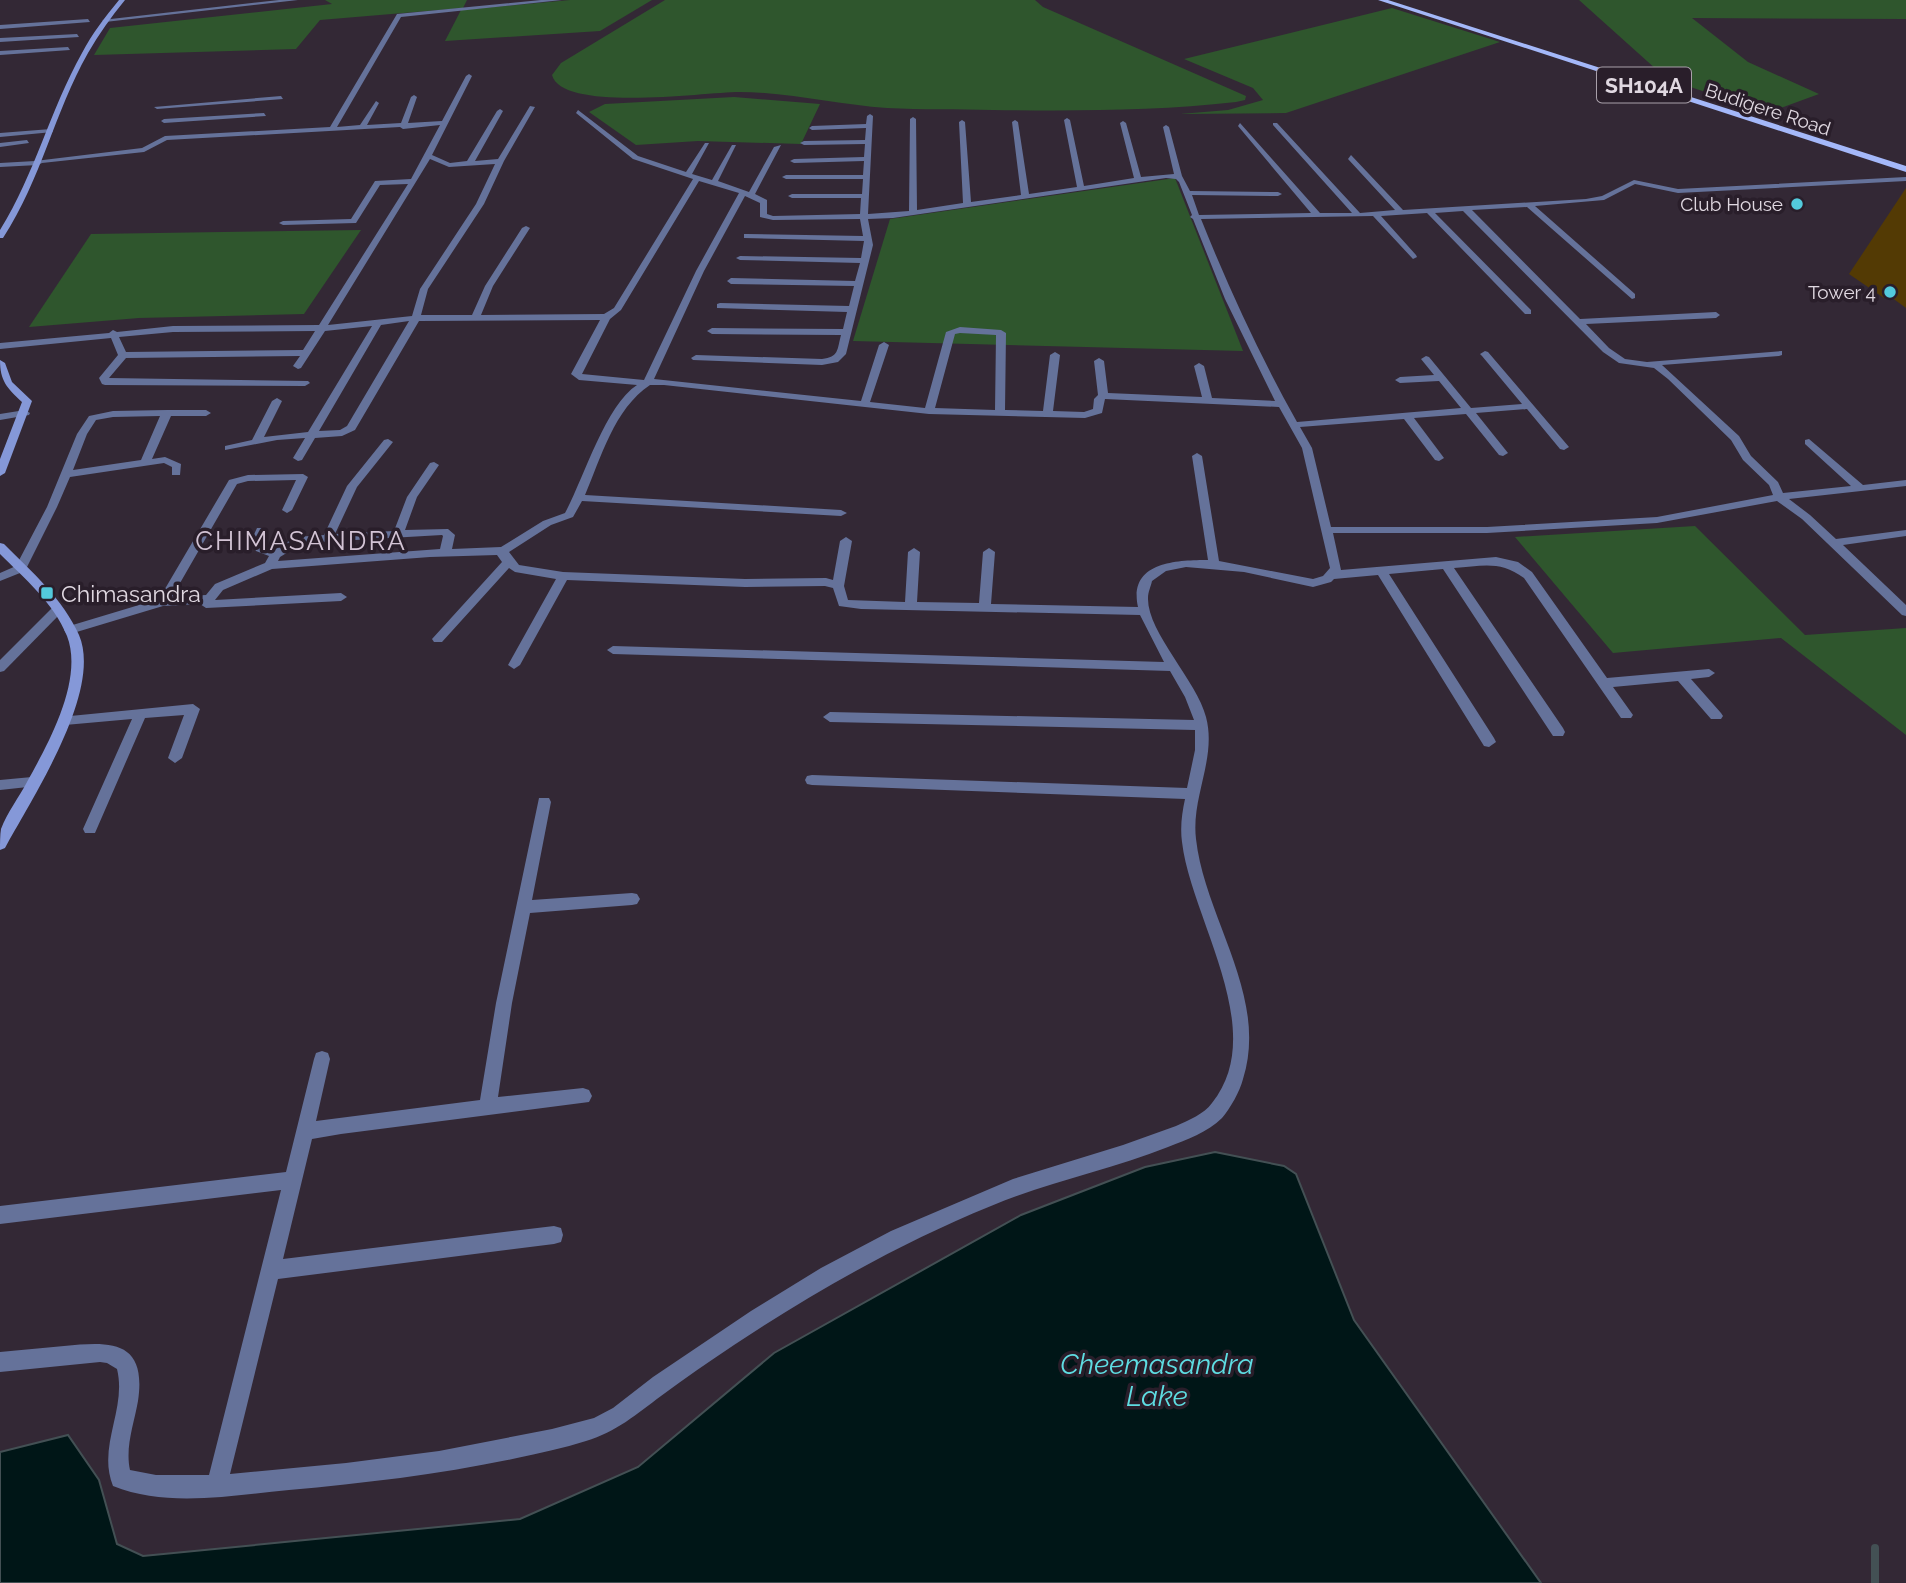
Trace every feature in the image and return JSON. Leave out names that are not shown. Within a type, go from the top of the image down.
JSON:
[{"type":"main road","name":"Budigere Road","points":[[1381,0],[1906,166]]},
{"type":"main road","name":"Budigere Road","points":[[1394,0],[1906,166]]},
{"type":"street","points":[[0,236],[26,194],[71,81],[105,20],[122,0]]},
{"type":"street","points":[[205,9],[207,0]]},
{"type":"street","points":[[105,20],[164,10],[205,9],[295,0]]},
{"type":"street","points":[[332,130],[399,15],[483,4],[558,0]]},
{"type":"street","points":[[0,27],[88,21]]},
{"type":"street","points":[[0,40],[77,36]]},
{"type":"street","points":[[0,53],[68,49]]},
{"type":"street","points":[[298,366],[414,181],[469,76]]},
{"type":"street","points":[[403,127],[414,97]]},
{"type":"street","points":[[157,107],[281,98]]},
{"type":"street","points":[[196,136],[223,102]]},
{"type":"street","points":[[361,129],[376,103]]},
{"type":"street","points":[[229,448],[256,442],[342,433],[351,428],[416,318],[425,289],[480,204],[500,161],[532,107]]},
{"type":"street","points":[[470,163],[500,111]]},
{"type":"street","points":[[578,112],[635,157],[764,202],[761,213],[773,218],[864,217],[914,213],[1138,180],[1178,177]]},
{"type":"street","points":[[164,121],[264,115]]},
{"type":"street","points":[[696,358],[821,362],[835,360],[841,354],[865,261],[868,239],[864,217],[870,116]]},
{"type":"street","points":[[913,119],[914,213]]},
{"type":"street","points":[[1066,120],[1081,188]]},
{"type":"street","points":[[962,122],[967,205]]},
{"type":"street","points":[[1015,122],[1025,197]]},
{"type":"street","points":[[0,165],[144,150],[151,148],[158,139],[443,123]]},
{"type":"street","points":[[1123,124],[1138,180]]},
{"type":"street","points":[[1275,124],[1357,215]]},
{"type":"street","points":[[1240,125],[1318,216]]},
{"type":"street","points":[[812,128],[869,126]]},
{"type":"street","points":[[1167,127],[1178,177],[1229,299],[1307,448],[1336,569],[1332,575]]},
{"type":"street","points":[[0,135],[51,131]]},
{"type":"street","points":[[0,145],[47,141]]},
{"type":"street","points":[[804,143],[868,142]]},
{"type":"street","points":[[687,176],[707,144]]},
{"type":"street","points":[[713,184],[734,146]]},
{"type":"street","points":[[438,639],[506,556],[547,523],[569,515],[606,435],[637,390],[647,383],[700,271],[778,147]]},
{"type":"street","points":[[427,155],[449,165],[500,161]]},
{"type":"street","points":[[1351,157],[1402,213]]},
{"type":"street","points":[[794,161],[867,159]]},
{"type":"street","points":[[786,177],[866,177]]},
{"type":"street","points":[[1195,217],[1357,215],[1529,205],[1604,198],[1634,182],[1678,191],[1906,179]]},
{"type":"street","points":[[696,180],[617,310],[606,317],[576,374],[929,411],[1095,414],[1103,396],[1098,361]]},
{"type":"street","points":[[283,223],[353,221],[378,183],[414,181]]},
{"type":"street","points":[[1186,193],[1278,194]]},
{"type":"street","points":[[792,196],[865,196]]},
{"type":"street","points":[[1529,205],[1632,296]]},
{"type":"street","points":[[1466,209],[1617,359],[1660,367],[1727,430],[1748,458],[1774,484],[1779,497],[1806,517],[1906,612]]},
{"type":"street","points":[[1429,211],[1528,312]]},
{"type":"street","points":[[1375,214],[1413,257]]},
{"type":"street","points":[[476,317],[489,286],[526,228]]},
{"type":"street","points":[[747,236],[868,239]]},
{"type":"street","points":[[740,258],[865,261]]},
{"type":"street","points":[[731,281],[859,284]]},
{"type":"street","points":[[720,306],[852,309]]},
{"type":"street","points":[[1577,322],[1716,315]]},
{"type":"street","points":[[0,346],[113,333],[214,327],[323,328],[416,318],[606,317]]},
{"type":"street","points":[[298,458],[378,323]]},
{"type":"street","points":[[929,411],[951,332],[960,330],[1001,333],[1000,413]]},
{"type":"street","points":[[712,331],[846,332]]},
{"type":"street","points":[[113,333],[122,355]]},
{"type":"street","points":[[864,405],[884,345]]},
{"type":"street","points":[[122,355],[306,353]]},
{"type":"street","points":[[1642,364],[1779,353]]},
{"type":"street","points":[[1485,354],[1564,447]]},
{"type":"street","points":[[122,355],[104,378],[105,382],[305,383]]},
{"type":"street","points":[[1048,413],[1055,355]]},
{"type":"street","points":[[1426,359],[1503,453]]},
{"type":"street","points":[[0,364],[8,383],[27,401],[25,413],[0,473]]},
{"type":"street","points":[[1199,366],[1208,402]]},
{"type":"street","points":[[1400,380],[1442,377]]},
{"type":"street","points":[[1103,396],[1282,404]]},
{"type":"street","points":[[256,442],[277,401]]},
{"type":"street","points":[[1294,425],[1529,406]]},
{"type":"street","points":[[0,417],[25,413]]},
{"type":"street","points":[[145,463],[167,413]]},
{"type":"street","points":[[0,577],[21,568],[82,434],[93,418],[113,414],[205,413]]},
{"type":"street","points":[[1407,416],[1439,458]]},
{"type":"street","points":[[328,538],[352,486],[388,442]]},
{"type":"street","points":[[1809,442],[1859,487]]},
{"type":"street","points":[[1197,456],[1214,564]]},
{"type":"street","points":[[66,474],[171,462],[177,466],[176,473]]},
{"type":"street","points":[[398,534],[412,497],[434,465]]},
{"type":"street","points":[[163,602],[233,482],[248,478],[303,477],[287,510]]},
{"type":"street","points":[[1325,530],[1473,531],[1628,522],[1779,497],[1906,483]]},
{"type":"street","points":[[578,498],[841,513]]},
{"type":"street","points":[[261,530],[257,541],[260,548],[273,560],[445,553],[506,556]]},
{"type":"street","points":[[341,597],[206,604],[219,587],[273,560],[300,540],[448,532],[445,553]]},
{"type":"street","points":[[1834,543],[1906,533]]},
{"type":"street","points":[[846,541],[838,586],[843,603],[1145,611]]},
{"type":"street","points":[[0,547],[47,593],[75,639],[80,670],[72,705],[1,840]]},
{"type":"street","points":[[911,605],[914,552]]},
{"type":"street","points":[[985,607],[989,552]]},
{"type":"street","points":[[506,556],[515,568],[563,576],[737,583],[826,582],[838,586]]},
{"type":"street","points":[[0,1362],[100,1352],[114,1355],[125,1363],[131,1389],[117,1442],[117,1465],[121,1478],[156,1487],[389,1471],[487,1455],[594,1428],[615,1419],[657,1385],[812,1285],[876,1249],[1012,1188],[1166,1139],[1208,1120],[1222,1105],[1237,1071],[1242,1036],[1238,1003],[1189,842],[1192,793],[1204,746],[1201,725],[1194,704],[1172,667],[1145,611],[1142,590],[1153,572],[1173,565],[1214,564],[1313,583],[1332,575],[1496,561],[1514,565],[1528,575],[1626,715]]},
{"type":"street","points":[[1447,565],[1558,732]]},
{"type":"street","points":[[1381,571],[1489,743]]},
{"type":"street","points":[[514,665],[563,576]]},
{"type":"street","points":[[70,630],[163,602],[209,599]]},
{"type":"street","points":[[0,668],[57,610]]},
{"type":"street","points":[[612,650],[1172,667]]},
{"type":"street","points":[[1604,683],[1709,673]]},
{"type":"street","points":[[1681,676],[1716,716]]},
{"type":"street","points":[[65,720],[192,709],[175,758]]},
{"type":"street","points":[[90,830],[141,713]]},
{"type":"street","points":[[830,717],[1201,725]]},
{"type":"street","points":[[812,780],[1192,793]]},
{"type":"street","points":[[0,785],[32,782]]},
{"type":"street","points":[[488,1107],[544,802]]},
{"type":"street","points":[[523,907],[632,899]]},
{"type":"street","points":[[218,1484],[322,1059]]},
{"type":"street","points":[[305,1132],[341,1125],[583,1096]]},
{"type":"street","points":[[0,1214],[292,1180]]},
{"type":"street","points":[[270,1270],[554,1235]]},
{"type":"green space","points":[[325,0],[467,0],[463,8],[320,20],[296,49],[94,55],[110,28],[332,4]]},
{"type":"green space","points":[[570,0],[652,0],[600,31],[445,41],[461,10]]},
{"type":"green space","points":[[665,0],[1035,0],[1043,7],[1246,96],[1245,100],[1236,102],[1145,109],[900,109],[739,92],[668,97],[607,97],[581,94],[562,87],[552,75],[561,63]]},
{"type":"green space","points":[[1579,0],[1906,0],[1906,19],[1692,18],[1748,62],[1819,94],[1767,113],[1667,79]]},
{"type":"green space","points":[[1392,8],[1500,42],[1286,113],[1180,114],[1228,110],[1263,100],[1253,88],[1184,59]]},
{"type":"green space","points":[[734,97],[820,104],[801,144],[698,141],[636,145],[589,112],[605,104]]},
{"type":"green space","points":[[1175,178],[1243,351],[853,341],[890,219]]},
{"type":"green space","points":[[361,230],[304,314],[139,318],[29,327],[91,234]]},
{"type":"green space","points":[[1695,526],[1805,635],[1906,628],[1906,735],[1781,638],[1613,653],[1515,537]]},
{"type":"water","name":"Cheemasandra Lake","points":[[1215,1152],[1284,1166],[1296,1174],[1354,1320],[1541,1583],[0,1583],[0,1452],[68,1435],[99,1480],[117,1544],[143,1556],[520,1519],[638,1467],[774,1353],[1021,1215],[1145,1167]]},
{"type":"waterway","points":[[1875,1548],[1875,1583]]},
{"type":"place","name":"Club House","points":[[1797,204]]},
{"type":"place","name":"Tower 4","points":[[1890,292]]},
{"type":"place","name":"Chimasandra","points":[[47,593]]},
{"type":"district","name":"CHIMASANDRA","points":[[301,541]]}]
